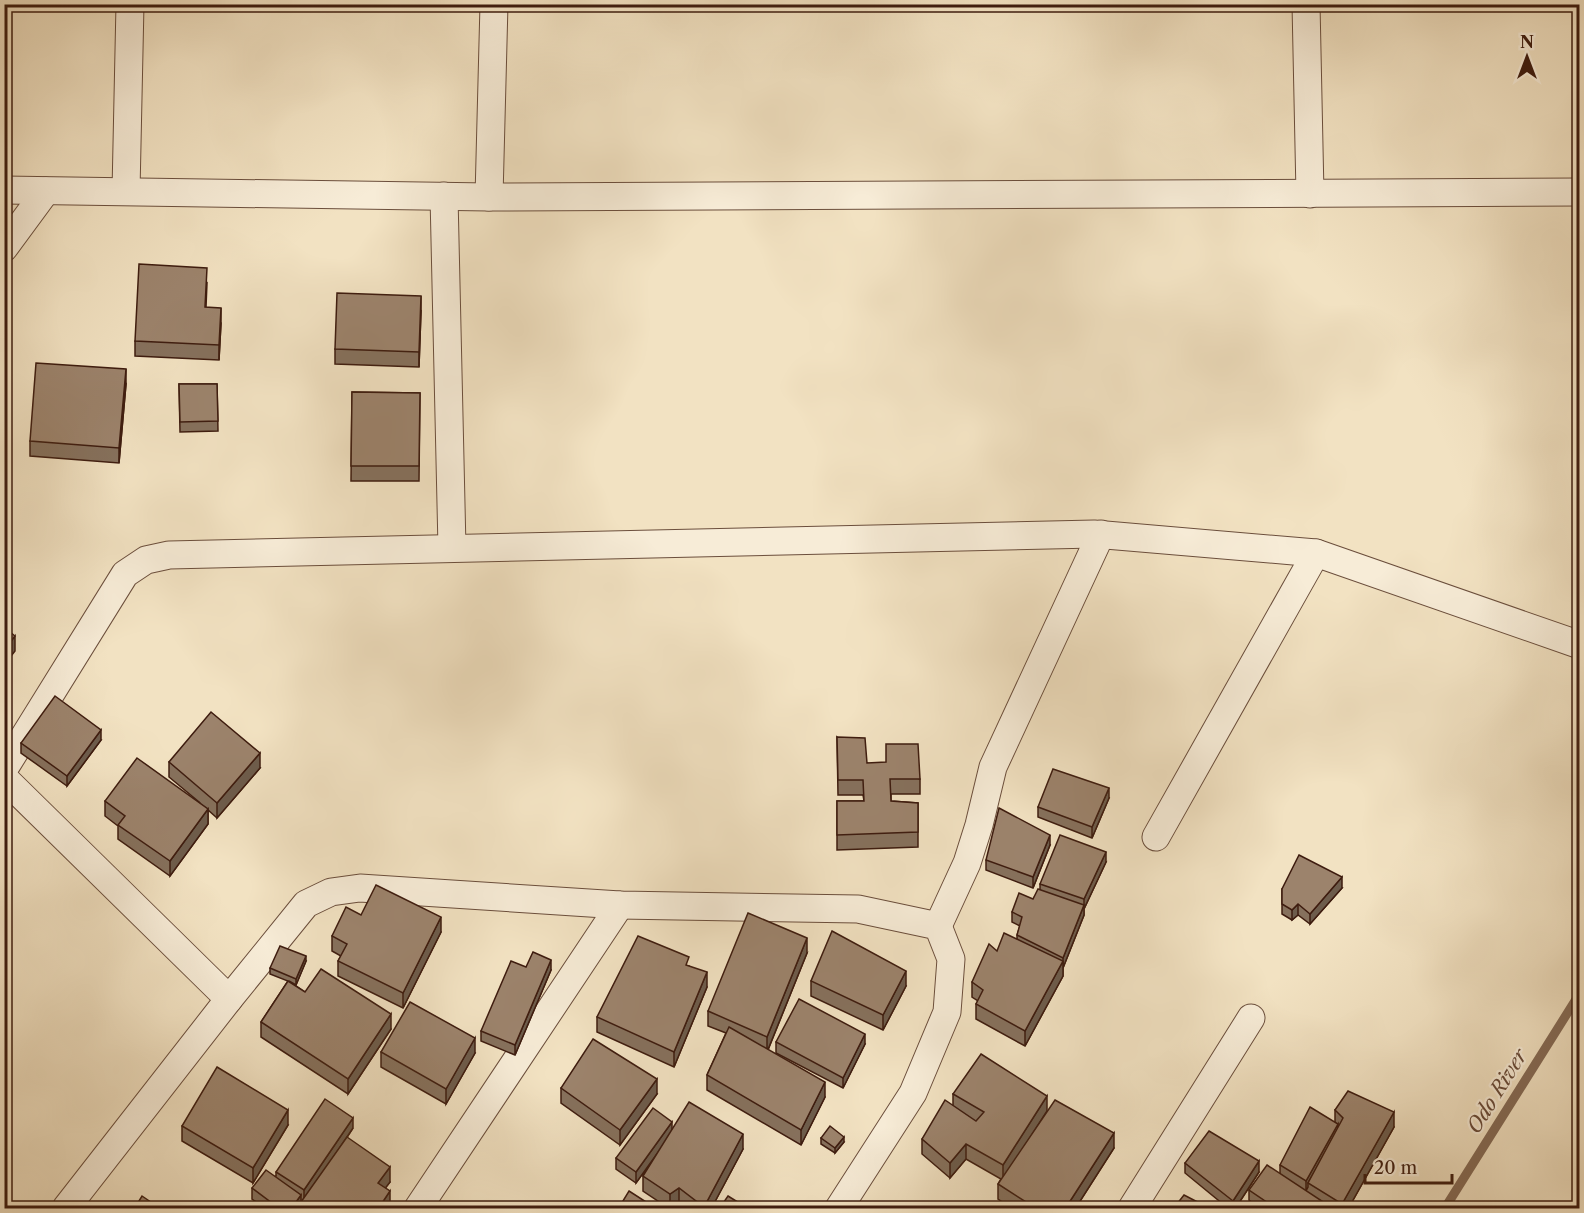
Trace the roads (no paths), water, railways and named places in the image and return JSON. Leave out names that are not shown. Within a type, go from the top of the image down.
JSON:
[{"type":"street","points":[[126,191],[130,4]]},
{"type":"street","points":[[489,197],[494,4]]},
{"type":"street","points":[[1306,4],[1310,194]]},
{"type":"street","points":[[4,190],[489,197],[1580,192]]},
{"type":"street","points":[[4,248],[46,191]]},
{"type":"street","points":[[444,196],[452,548]]},
{"type":"street","points":[[839,1209],[913,1093],[947,1012],[951,959],[938,926],[967,863],[993,767],[1101,534]]},
{"type":"street","points":[[4,769],[124,574],[146,560],[169,555],[1101,534],[1316,553],[1580,645]]},
{"type":"street","points":[[1156,837],[1316,553]]},
{"type":"street","points":[[4,778],[229,999]]},
{"type":"street","points":[[66,1209],[306,904],[331,892],[360,888],[620,904],[858,909],[938,926]]},
{"type":"street","points":[[418,1209],[620,904]]},
{"type":"street","points":[[1132,1209],[1251,1018]]},
{"type":"waterway","name":"Odo River","points":[[1445,1208],[1580,993]]}]
